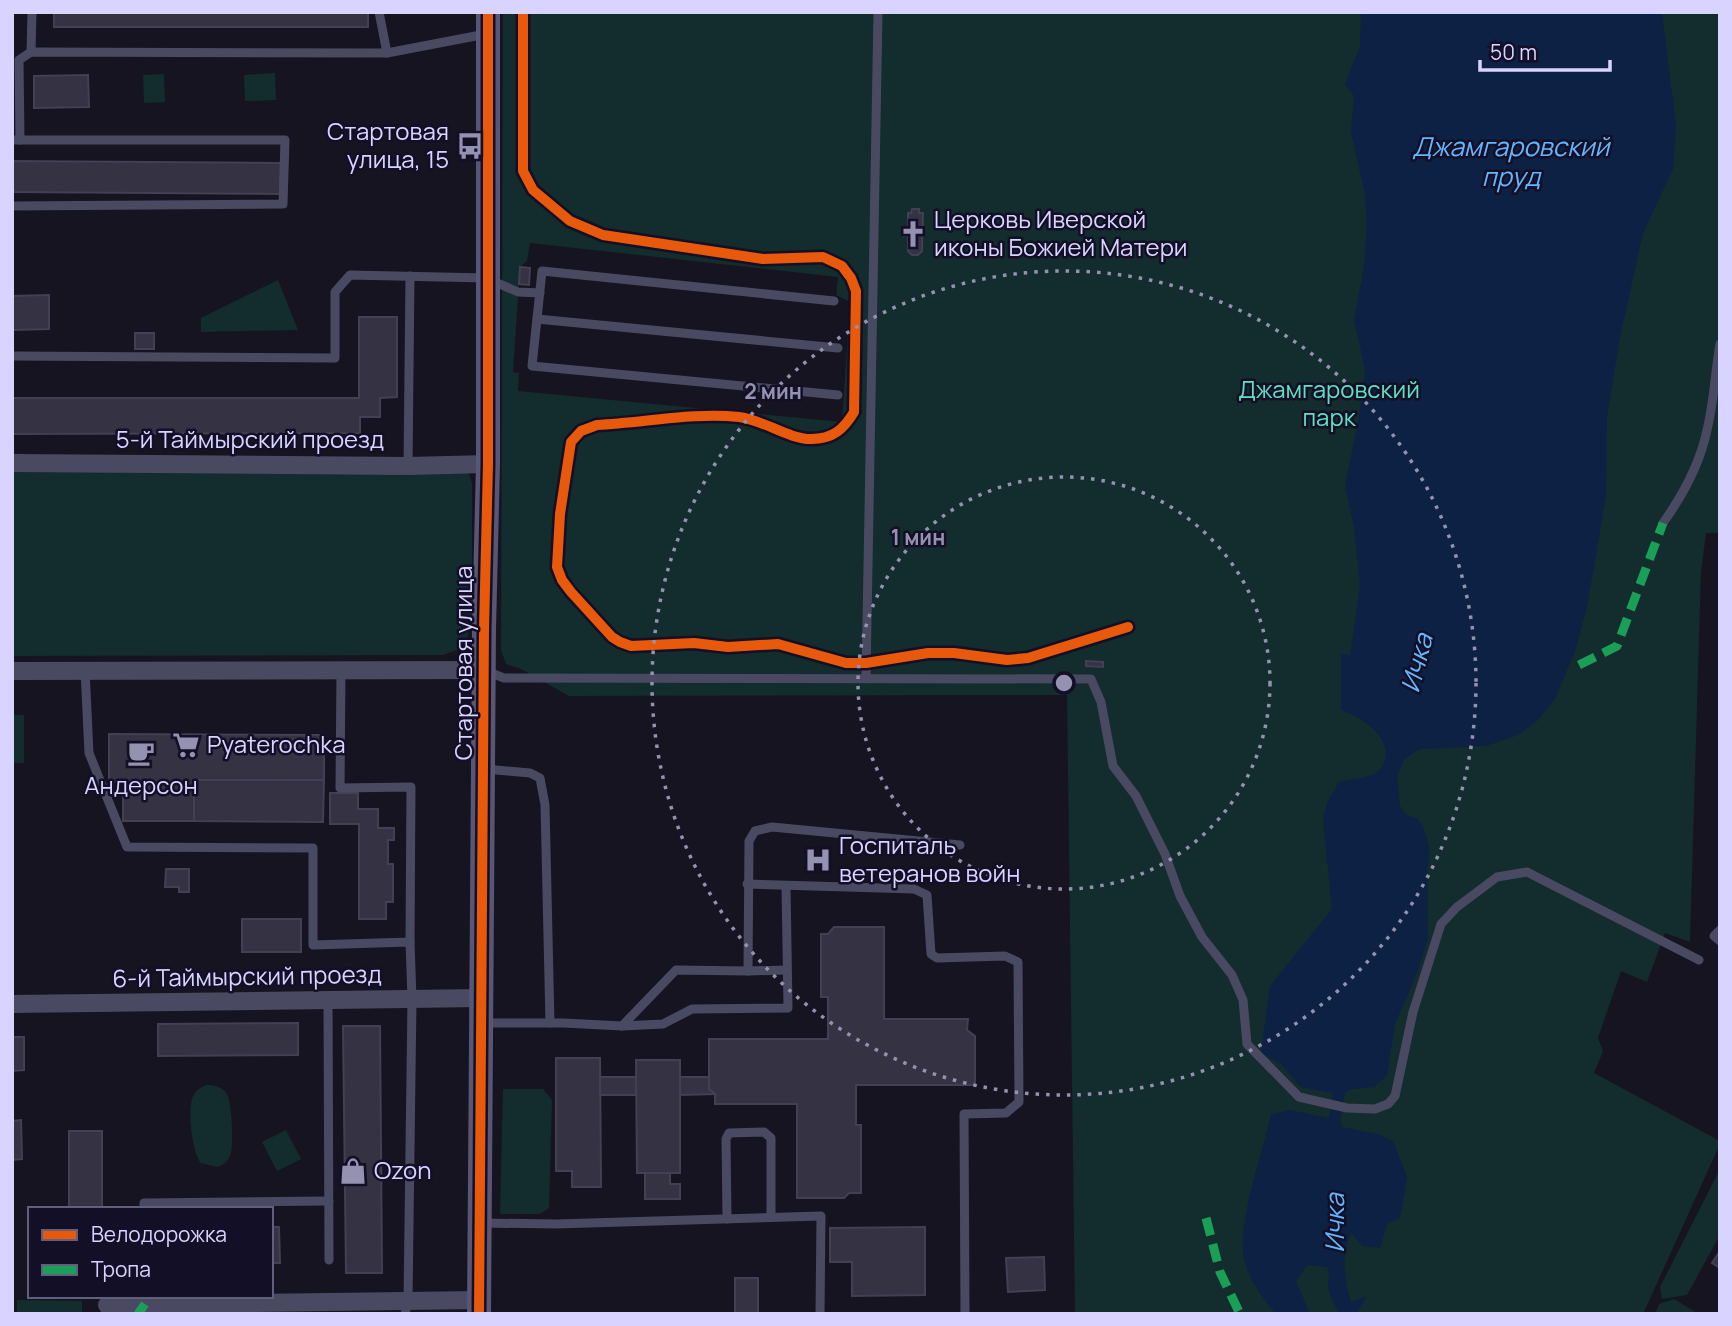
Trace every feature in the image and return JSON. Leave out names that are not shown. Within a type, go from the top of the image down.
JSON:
[{"type":"street","name":"Стартовая улица","points":[[479,1307],[488,464],[488,23]]},
{"type":"street","name":"5-й Таймырский проезд","points":[[12,464],[488,464]]},
{"type":"street","points":[[12,671],[484,670]]},
{"type":"street","name":"6-й Таймырский проезд","points":[[12,1004],[483,998]]},
{"type":"street","points":[[107,1305],[145,1300],[335,1307],[479,1307]]},
{"type":"lane","points":[[31,52],[32,12]]},
{"type":"lane","points":[[379,12],[387,53]]},
{"type":"lane","points":[[866,677],[878,12]]},
{"type":"lane","points":[[12,206],[283,204],[285,140],[16,140],[19,60],[31,52],[387,53],[488,23]]},
{"type":"lane","points":[[834,301],[542,271],[532,366],[838,396]]},
{"type":"lane","points":[[12,356],[335,358],[335,292],[350,275],[486,278],[518,292],[540,293]]},
{"type":"lane","points":[[408,466],[410,276]]},
{"type":"lane","points":[[537,319],[838,348]]},
{"type":"lane","points":[[1663,523],[1680,499],[1696,467],[1707,431],[1720,344]]},
{"type":"lane","points":[[341,669],[340,788],[411,787],[412,999],[406,1307]]},
{"type":"lane","points":[[85,670],[89,753],[127,847],[313,848],[313,944],[410,942]]},
{"type":"lane","points":[[484,670],[504,678],[1091,679],[1101,702],[1113,766],[1136,796],[1165,854],[1180,896],[1202,937],[1232,975],[1243,1000],[1247,1044],[1298,1097],[1328,1105],[1375,1109],[1388,1104],[1395,1096],[1413,1012],[1441,924],[1457,906],[1497,877],[1527,872],[1699,960]]},
{"type":"lane","points":[[485,769],[530,773],[540,778],[545,805],[550,1023]]},
{"type":"lane","points":[[748,971],[748,841],[755,831],[772,827],[960,845]]},
{"type":"lane","points":[[747,884],[914,889],[927,895],[931,954],[937,958],[1005,956],[1018,961],[1019,1102],[1006,1113],[964,1114],[965,1314]]},
{"type":"lane","points":[[482,1023],[622,1026],[663,1024],[692,1009],[788,1008],[786,886]]},
{"type":"lane","points":[[1720,930],[1714,936],[1720,941]]},
{"type":"lane","points":[[622,1026],[676,970],[786,970]]},
{"type":"lane","points":[[328,1000],[329,1260]]},
{"type":"lane","points":[[727,1219],[726,1139],[729,1133],[764,1132],[771,1139],[771,1217]]},
{"type":"lane","points":[[144,1207],[144,1203],[329,1201]]},
{"type":"lane","points":[[480,1223],[556,1224],[821,1216],[820,1314]]},
{"type":"green space","name":"Джамгаровский парк","points":[[503,12],[1720,12],[1720,533],[1706,533],[1701,572],[1690,942],[1665,933],[1647,982],[1621,971],[1598,1038],[1603,1051],[1594,1073],[1720,1141],[1720,1144],[1643,1314],[1075,1314],[1067,695],[569,696],[521,669],[506,664],[501,650]],"holes":[[[530,243],[838,277],[836,295],[850,302],[842,422],[518,391],[519,373],[513,372],[520,267],[527,261]]]},
{"type":"green space","points":[[275,73],[276,100],[245,101],[244,75]]},
{"type":"green space","points":[[164,74],[165,102],[144,103],[143,75]]},
{"type":"green space","points":[[278,280],[298,330],[201,332],[201,318]]},
{"type":"green space","points":[[12,469],[462,471],[469,474],[472,483],[472,617],[468,635],[462,648],[443,655],[12,656]]},
{"type":"green space","points":[[12,715],[24,715],[24,763],[12,763]]},
{"type":"green space","points":[[207,1085],[223,1090],[230,1106],[230,1156],[217,1167],[201,1163],[191,1131],[190,1110],[193,1096]]},
{"type":"green space","points":[[503,1089],[543,1089],[552,1100],[549,1208],[540,1214],[500,1214]]},
{"type":"green space","points":[[286,1130],[301,1159],[277,1171],[262,1142]]},
{"type":"green space","points":[[1720,1169],[1720,1235],[1687,1295],[1662,1299],[1660,1287]]},
{"type":"green space","points":[[1674,1299],[1699,1314],[1655,1314],[1659,1304]]},
{"type":"green space","points":[[17,1300],[82,1301],[82,1314],[17,1314]]},
{"type":"water","name":"Джамгаровский пруд","points":[[1361,12],[1662,12],[1676,126],[1673,169],[1643,233],[1620,337],[1607,416],[1606,495],[1587,607],[1575,651],[1555,699],[1538,720],[1518,735],[1486,746],[1422,749],[1404,760],[1397,775],[1400,806],[1406,815],[1417,818],[1428,840],[1428,938],[1417,973],[1395,1024],[1387,1075],[1375,1087],[1350,1089],[1345,1093],[1340,1120],[1342,1127],[1377,1134],[1393,1141],[1407,1177],[1400,1218],[1387,1224],[1380,1248],[1362,1246],[1351,1233],[1345,1259],[1345,1276],[1351,1302],[1367,1296],[1356,1314],[1340,1314],[1329,1292],[1327,1267],[1307,1265],[1296,1281],[1310,1314],[1276,1314],[1251,1277],[1243,1248],[1247,1211],[1257,1169],[1271,1115],[1289,1110],[1329,1118],[1333,1093],[1301,1087],[1281,1064],[1261,1053],[1270,986],[1332,909],[1323,819],[1328,801],[1339,782],[1373,774],[1382,766],[1386,755],[1381,737],[1367,723],[1341,710],[1341,654],[1350,655],[1360,585],[1354,528],[1345,485],[1359,417],[1365,369],[1354,320],[1364,267],[1367,226],[1365,194],[1351,132],[1354,96],[1345,84],[1360,46]]},
{"type":"building","points":[[54,12],[368,12],[368,27],[54,27]]},
{"type":"building","points":[[88,75],[89,107],[34,108],[34,76]]},
{"type":"building","points":[[12,161],[282,163],[282,194],[12,192]]},
{"type":"building","name":"Церковь Иверской иконы Божией Матери","points":[[912,209],[919,209],[919,213],[923,213],[922,251],[918,255],[912,255],[908,251],[908,236],[903,236],[903,231],[908,231],[908,213],[911,213]]},
{"type":"building","points":[[520,267],[530,268],[529,285],[519,284]]},
{"type":"building","points":[[49,295],[49,329],[12,330],[12,296]]},
{"type":"building","points":[[359,317],[397,317],[397,397],[380,398],[380,417],[360,417],[360,433],[12,434],[12,398],[359,398]]},
{"type":"building","points":[[135,333],[154,333],[154,349],[135,349]]},
{"type":"building","points":[[1086,661],[1103,662],[1103,667],[1086,666]]},
{"type":"building","points":[[109,734],[324,735],[324,780],[194,780],[194,821],[123,821],[123,782],[109,782]]},
{"type":"building","points":[[194,780],[324,780],[323,822],[194,821]]},
{"type":"building","points":[[330,793],[358,793],[358,809],[378,809],[378,828],[394,828],[394,840],[388,840],[388,864],[393,864],[393,902],[386,902],[386,919],[359,919],[359,824],[330,824]]},
{"type":"building","points":[[166,869],[189,869],[189,892],[179,892],[179,887],[165,887]]},
{"type":"building","points":[[242,919],[301,919],[301,952],[242,952]]},
{"type":"building","points":[[834,927],[884,927],[884,1019],[968,1019],[967,1030],[975,1036],[975,1085],[856,1085],[856,1125],[861,1125],[861,1193],[849,1193],[844,1198],[797,1198],[797,1104],[715,1104],[715,1094],[709,1089],[709,1039],[828,1039],[828,997],[821,997],[821,934],[828,934]]},
{"type":"building","points":[[298,1023],[298,1055],[158,1056],[158,1024]]},
{"type":"building","points":[[343,1026],[380,1026],[382,1273],[346,1273]]},
{"type":"building","points":[[12,1037],[24,1037],[24,1070],[12,1071]]},
{"type":"building","points":[[556,1058],[600,1058],[601,1187],[572,1187],[572,1171],[556,1171]]},
{"type":"building","points":[[636,1060],[680,1060],[680,1173],[637,1173]]},
{"type":"building","points":[[600,1077],[636,1077],[636,1095],[600,1095]]},
{"type":"building","points":[[680,1077],[709,1077],[709,1089],[715,1094],[680,1095]]},
{"type":"building","points":[[21,1120],[22,1159],[12,1160],[12,1121]]},
{"type":"building","points":[[69,1131],[102,1131],[102,1207],[69,1207]]},
{"type":"building","points":[[645,1173],[670,1173],[670,1184],[680,1184],[680,1199],[645,1199]]},
{"type":"building","points":[[273,1227],[279,1227],[280,1263],[273,1263]]},
{"type":"building","points":[[925,1227],[925,1295],[852,1296],[852,1262],[830,1262],[830,1228]]},
{"type":"building","points":[[1720,1251],[1720,1268],[1712,1263]]},
{"type":"building","points":[[1044,1257],[1045,1290],[1008,1292],[1006,1258]]},
{"type":"building","points":[[735,1278],[758,1278],[758,1314],[735,1313]]},
{"type":"marked path","points":[[1579,665],[1617,646],[1663,523]]},
{"type":"marked path","points":[[1206,1218],[1220,1272],[1240,1314]]},
{"type":"marked path","points":[[138,1314],[145,1304]]},
{"type":"cycle path","points":[[479,1314],[484,629],[488,464],[488,12]]},
{"type":"cycle path","points":[[523,12],[523,171],[533,190],[570,221],[603,235],[763,259],[823,257],[842,266],[856,291],[854,412],[842,428],[832,435],[819,439],[802,438],[748,419],[704,416],[597,425],[581,431],[571,442],[560,514],[557,567],[571,592],[612,637],[631,646],[694,643],[728,647],[778,644],[846,663],[866,663],[928,653],[954,653],[1007,660],[1028,658],[1128,627]]},
{"type":"place","name":"Стартовая улица, 15","points":[[470,146]]},
{"type":"place","name":"Церковь Иверской иконы Божией Матери","points":[[913,234]]},
{"type":"place","name":"Pyaterochka","points":[[186,745]]},
{"type":"place","name":"Андерсон","points":[[141,753]]},
{"type":"place","name":"Госпиталь ветеранов войн","points":[[818,860]]},
{"type":"place","name":"Ozon","points":[[353,1171]]},
{"type":"water label","name":"Ичка","points":[[1417,663]]},
{"type":"water label","name":"Ичка","points":[[1335,1223]]}]
